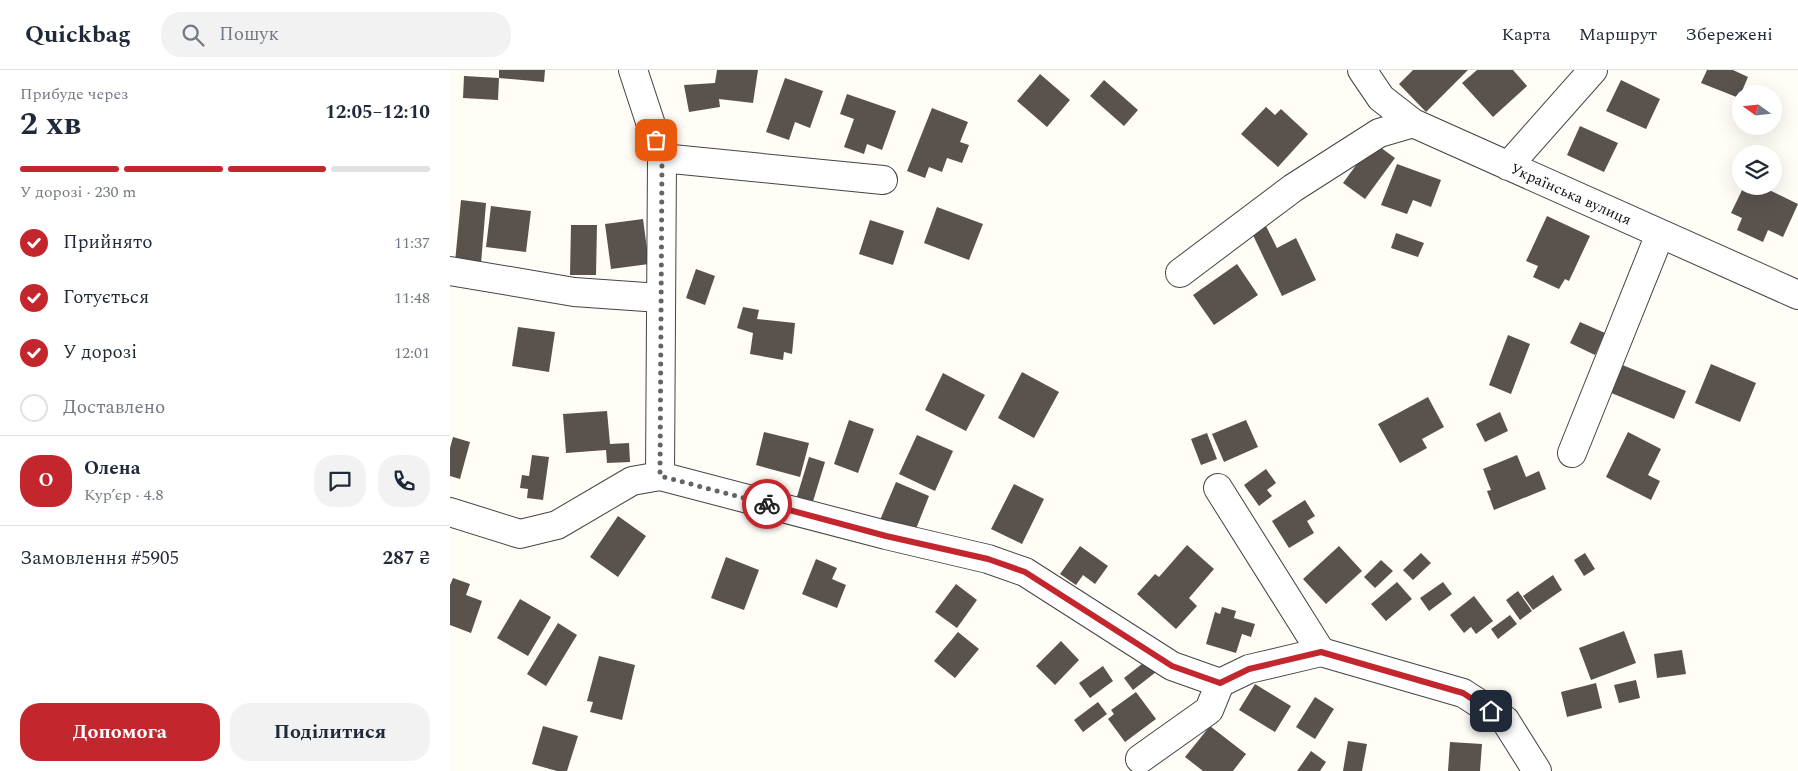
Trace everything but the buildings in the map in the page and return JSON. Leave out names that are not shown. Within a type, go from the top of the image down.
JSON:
[{"type":"street","points":[[633,70],[662,158],[660,476]]},
{"type":"street","name":"Українська вулиця","points":[[1362,70],[1381,98],[1413,123],[1798,295]]},
{"type":"street","points":[[1508,166],[1593,70]]},
{"type":"street","points":[[1180,273],[1293,188],[1379,133],[1413,123]]},
{"type":"street","points":[[662,158],[883,180]]},
{"type":"street","points":[[1572,453],[1660,234]]},
{"type":"street","points":[[450,271],[574,292],[660,298]]},
{"type":"street","points":[[450,512],[520,534],[557,525],[632,481],[660,476],[886,536],[988,559],[1025,572],[1172,666],[1220,683]]},
{"type":"street","points":[[1218,488],[1321,652]]},
{"type":"street","points":[[1140,759],[1209,710],[1220,683],[1249,669],[1321,652],[1463,693],[1505,720],[1537,771]]},
{"type":"way so far","points":[[656,140],[662,158],[660,476],[767,504]]},
{"type":"route","points":[[767,504],[886,536],[988,559],[1025,572],[1172,666],[1220,683],[1249,669],[1321,652],[1463,693],[1491,711]]}]
